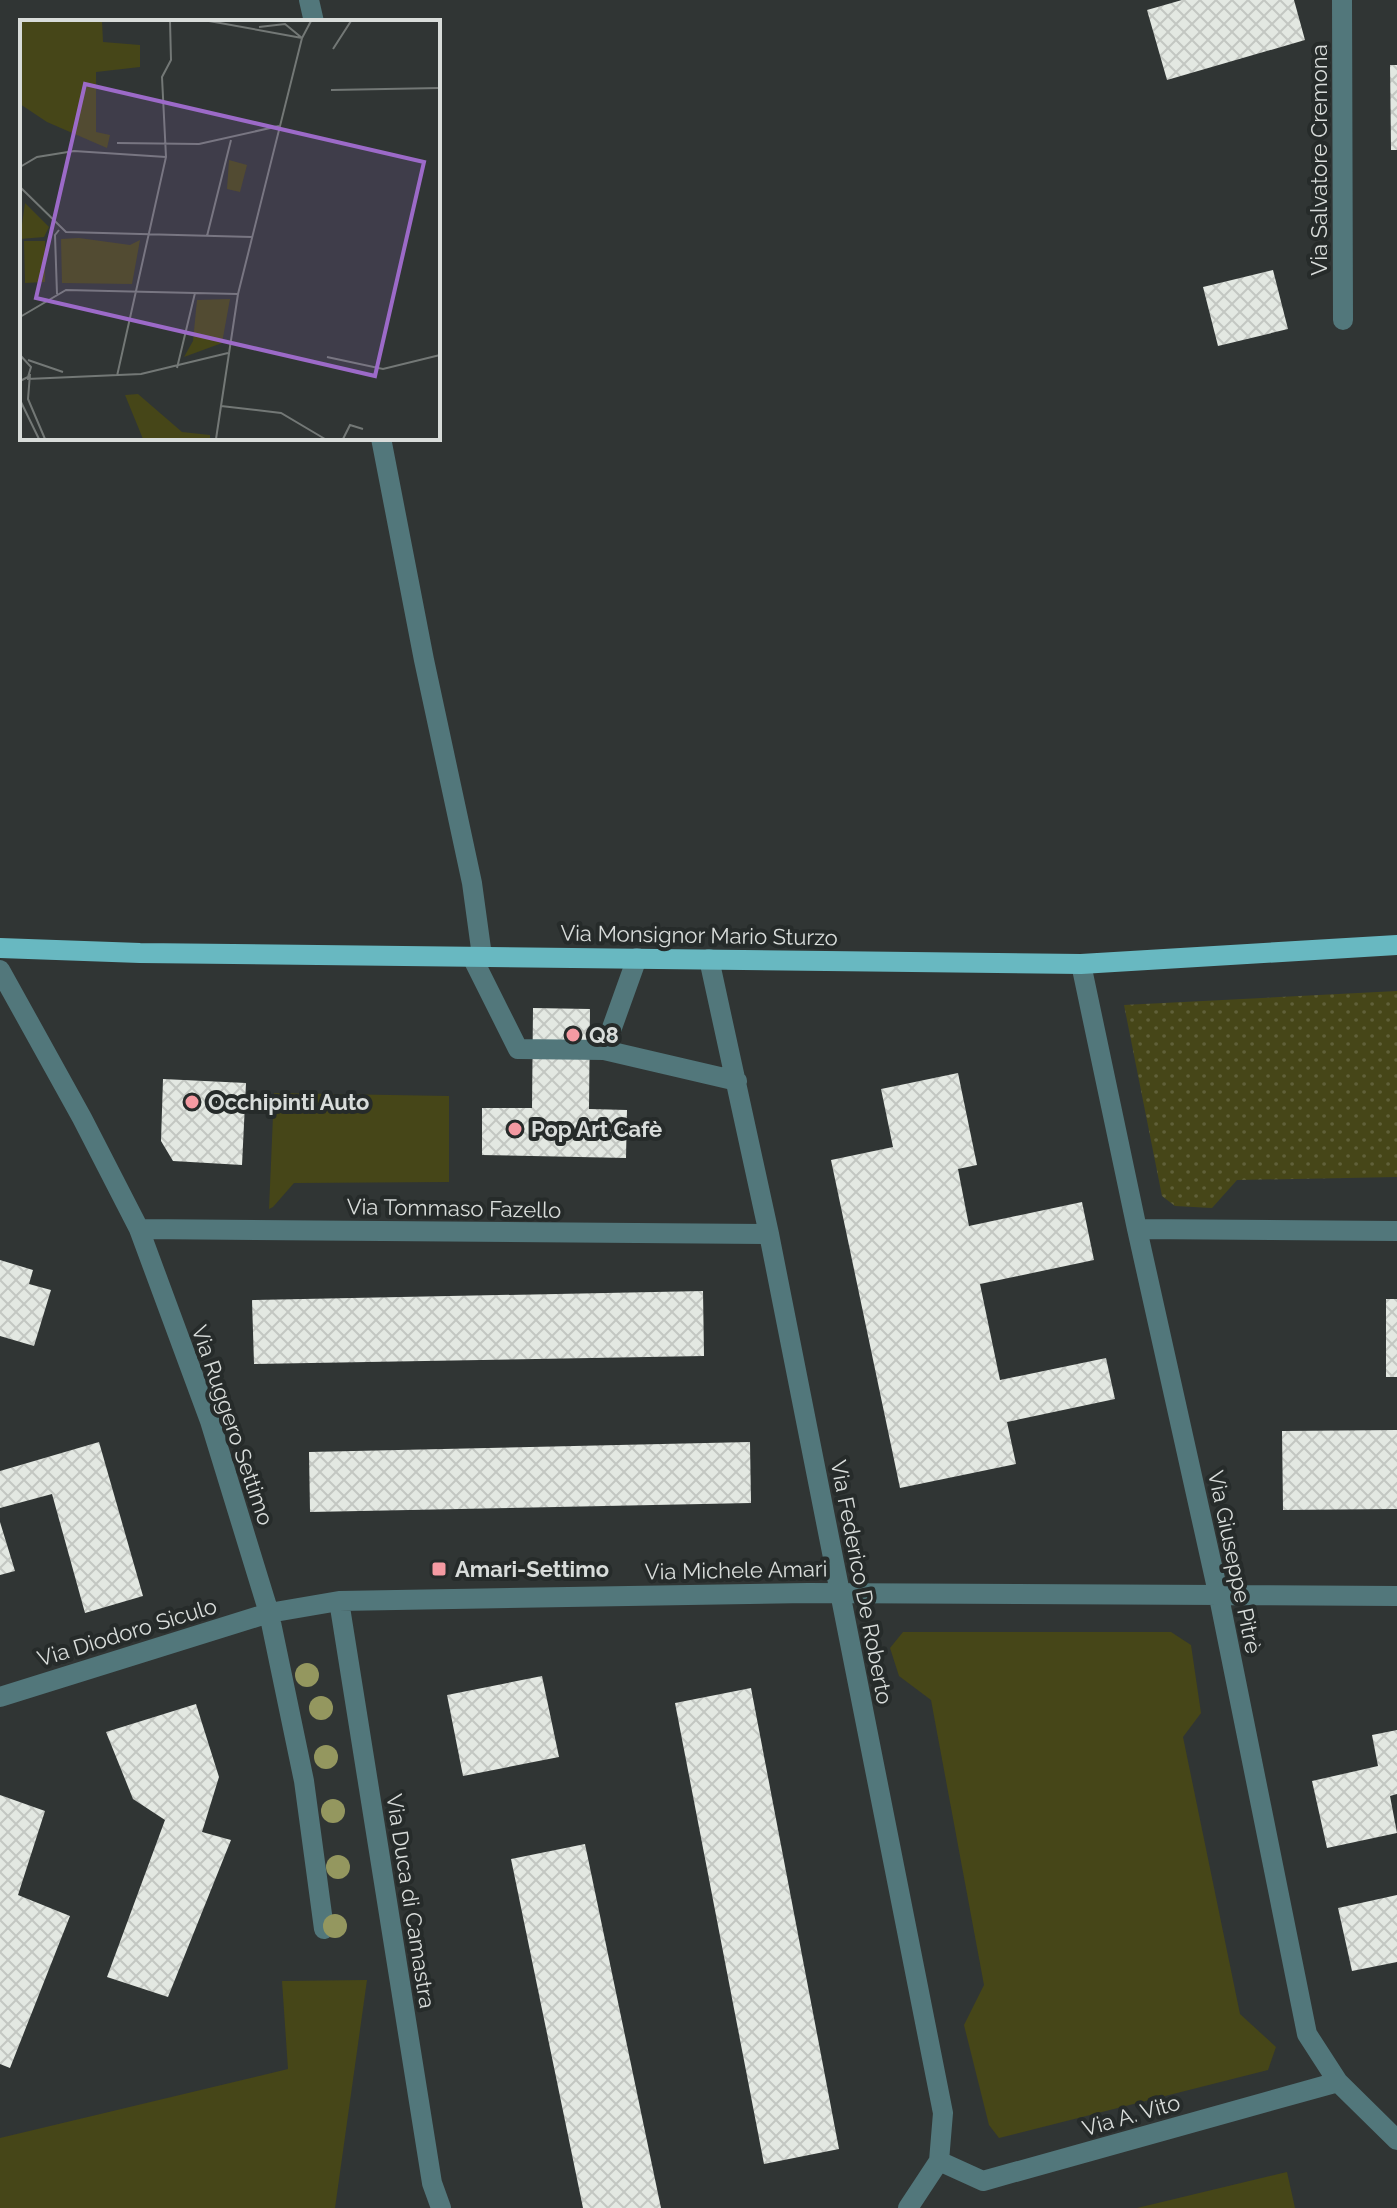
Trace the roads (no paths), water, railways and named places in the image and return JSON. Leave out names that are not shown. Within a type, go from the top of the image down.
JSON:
[{"type":"main road","name":"Via Monsignor Mario Sturzo","points":[[0,948],[140,953],[1081,964],[1397,945]]},
{"type":"street","points":[[309,0],[314,20]]},
{"type":"street","name":"Via Salvatore Cremona","points":[[1342,0],[1343,320]]},
{"type":"street","points":[[381,440],[472,883],[477,956],[518,1049],[604,1050],[737,1081]]},
{"type":"street","points":[[604,1050],[637,958]]},
{"type":"street","name":"Via Federico De Roberto","points":[[709,959],[769,1234],[943,2113],[939,2161],[908,2208]]},
{"type":"street","name":"Via Giuseppe Pitrè","points":[[1081,964],[1219,1597],[1307,2034],[1338,2082],[1397,2140]]},
{"type":"street","name":"Via Ruggero Settimo","points":[[0,970],[139,1229],[210,1421],[269,1613],[304,1781],[324,1929]]},
{"type":"street","name":"Via Tommaso Fazello","points":[[139,1229],[769,1234]]},
{"type":"street","points":[[1137,1229],[1397,1231]]},
{"type":"street","name":"Via Michele Amari","points":[[269,1613],[339,1601],[840,1593],[1397,1596]]},
{"type":"street","name":"Via Duca di Camastra","points":[[339,1601],[432,2183],[441,2208]]},
{"type":"street","name":"Via Diodoro Siculo","points":[[0,1697],[269,1613]]},
{"type":"street","name":"Via A. Vito","points":[[939,2161],[983,2181],[1338,2082]]},
{"type":"place","name":"Q8","points":[[573,1035]]},
{"type":"place","name":"Occhipinti Auto","points":[[192,1102]]},
{"type":"place","name":"Pop Art Cafè","points":[[515,1129]]},
{"type":"place","name":"Amari-Settimo","points":[[439,1569]]}]
